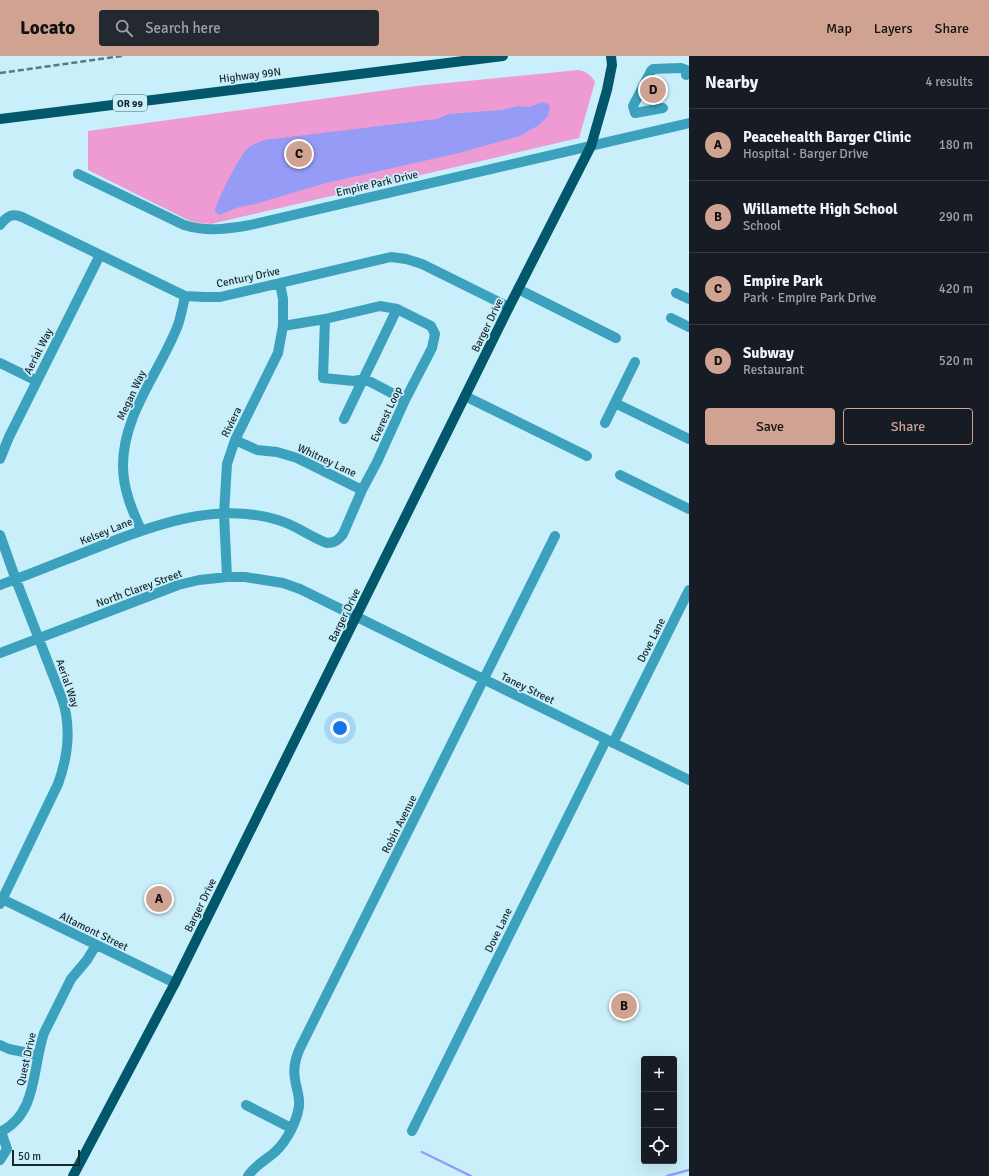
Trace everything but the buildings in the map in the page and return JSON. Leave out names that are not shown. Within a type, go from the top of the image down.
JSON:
[{"type":"main road","name":"Highway 99N","points":[[0,119],[503,56]]},
{"type":"main road","name":"Barger Drive","points":[[73,1176],[175,983],[509,307],[591,146],[607,90],[612,66],[611,56]]},
{"type":"street","points":[[663,108],[635,114],[634,106],[651,71],[682,68],[687,71],[686,75]]},
{"type":"street","name":"Empire Park Drive","points":[[78,174],[169,219],[197,229],[211,230],[250,225],[689,123]]},
{"type":"street","name":"Century Drive","points":[[0,225],[10,216],[16,215],[185,296],[220,297],[391,257],[406,259],[422,264],[509,307]]},
{"type":"street","name":"Aerial Way","points":[[0,459],[100,255]]},
{"type":"street","name":"Riviera","points":[[227,577],[224,514],[227,464],[235,440],[278,353],[284,326],[283,299],[280,283]]},
{"type":"street","points":[[518,289],[616,338]]},
{"type":"street","points":[[676,293],[689,299]]},
{"type":"street","name":"Megan Way","points":[[141,530],[125,487],[123,466],[124,447],[128,430],[136,410],[178,324],[185,296]]},
{"type":"street","name":"Everest Loop","points":[[224,514],[244,514],[278,520],[327,543],[334,543],[339,540],[405,400],[432,348],[435,334],[430,326],[397,309],[380,306],[325,319],[284,326]]},
{"type":"street","points":[[344,419],[397,309]]},
{"type":"street","points":[[670,318],[689,327]]},
{"type":"street","points":[[325,319],[323,378],[354,381],[364,379],[405,400]]},
{"type":"street","points":[[605,423],[635,362]]},
{"type":"street","points":[[0,363],[37,381]]},
{"type":"street","points":[[465,396],[587,456]]},
{"type":"street","points":[[615,402],[689,439]]},
{"type":"street","name":"Whitney Lane","points":[[235,440],[257,450],[277,452],[297,458],[362,490]]},
{"type":"street","points":[[620,475],[689,509]]},
{"type":"street","name":"Kelsey Lane","points":[[0,585],[141,530],[197,516],[224,514]]},
{"type":"street","name":"Aerial Way","points":[[0,535],[61,696],[66,714],[67,752],[58,784],[1,902]]},
{"type":"street","name":"Robin Avenue","points":[[248,1176],[254,1168],[277,1150],[292,1128],[297,1116],[299,1105],[299,1095],[294,1078],[297,1056],[301,1046],[555,536]]},
{"type":"street","name":"North Clarey Street","points":[[0,653],[178,585],[199,580],[227,577],[245,577],[283,583],[320,598],[357,617]]},
{"type":"street","name":"Dove Lane","points":[[412,1131],[609,741],[689,590]]},
{"type":"street","name":"Taney Street","points":[[357,617],[689,780]]},
{"type":"street","name":"Altamont Street","points":[[1,902],[175,983]]},
{"type":"street","name":"Quest Drive","points":[[1,1132],[17,1120],[24,1110],[33,1085],[38,1055],[44,1033],[71,979],[87,960],[96,945]]},
{"type":"street","points":[[0,1045],[9,1049],[38,1055]]},
{"type":"street","points":[[246,1106],[292,1128]]},
{"type":"street","points":[[0,1160],[7,1149],[1,1132]]},
{"type":"shaded area","points":[[578,70],[588,74],[595,82],[579,138],[211,224],[190,221],[88,170],[88,131],[416,86]]},
{"type":"water","points":[[542,102],[548,104],[550,107],[548,116],[539,125],[520,136],[459,153],[326,183],[255,204],[239,207],[219,215],[215,211],[234,169],[244,153],[250,146],[264,140],[437,119],[448,114],[501,110],[518,106],[529,107]]},
{"type":"waterway","points":[[422,1152],[471,1176]]},
{"type":"waterway","points":[[667,1176],[689,1170]]},
{"type":"railway","points":[[0,73],[122,56]]},
{"type":"place","name":"Subway","points":[[653,90]]},
{"type":"place","name":"Empire Park","points":[[299,154]]},
{"type":"place","name":"Peacehealth Barger Clinic","points":[[159,899]]},
{"type":"place","name":"Willamette High School","points":[[624,1006]]}]
